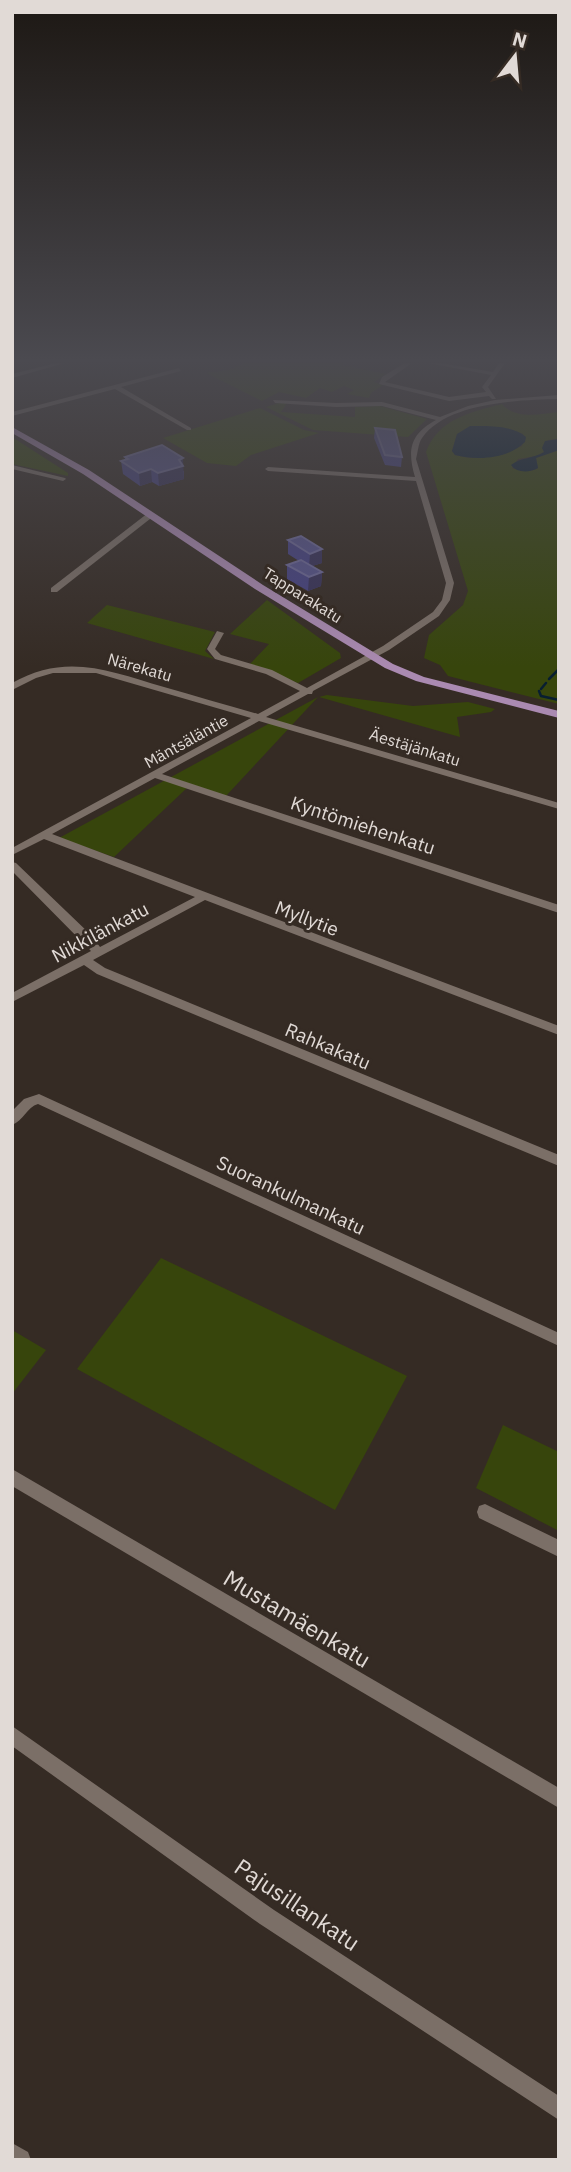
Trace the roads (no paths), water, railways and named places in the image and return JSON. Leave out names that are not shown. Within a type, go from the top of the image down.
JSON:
[{"type":"main road","name":"Tapparakatu","points":[[73,464],[259,587],[373,656],[419,679],[559,715]]},
{"type":"street","name":"Mäntsäläntie","points":[[12,852],[309,692],[373,656],[436,614],[449,592],[450,583],[416,464]]},
{"type":"street","points":[[12,467],[63,479]]},
{"type":"street","points":[[268,469],[420,479]]},
{"type":"street","points":[[54,590],[150,515]]},
{"type":"street","points":[[220,633],[211,649],[218,657],[270,673],[309,692]]},
{"type":"street","name":"Närekatu","points":[[12,687],[38,673],[55,669],[97,670],[261,718]]},
{"type":"street","name":"Äestäjänkatu","points":[[261,718],[559,806]]},
{"type":"street","name":"Kyntömiehenkatu","points":[[156,775],[559,909]]},
{"type":"street","name":"Myllytie","points":[[44,835],[559,1031]]},
{"type":"street","points":[[12,865],[99,953]]},
{"type":"street","name":"Nikkilänkatu","points":[[12,998],[203,897]]},
{"type":"street","name":"Rahkakatu","points":[[86,960],[101,971],[559,1161]]},
{"type":"street","name":"Suorankulmankatu","points":[[12,1120],[28,1102],[39,1099],[559,1340]]},
{"type":"street","name":"Mustamäenkatu","points":[[12,1477],[559,1799]]},
{"type":"street","points":[[485,1512],[559,1549]]},
{"type":"street","name":"Pajusillankatu","points":[[12,1735],[267,1917],[559,2109]]},
{"type":"street","points":[[12,2154],[20,2160]]},
{"type":"water","points":[[537,464],[538,468],[523,471],[516,470],[511,465]]},
{"type":"waterway","points":[[549,679],[559,669]]},
{"type":"waterway","points":[[541,689],[546,683]]},
{"type":"waterway","points":[[539,691],[541,696],[559,700]]}]
